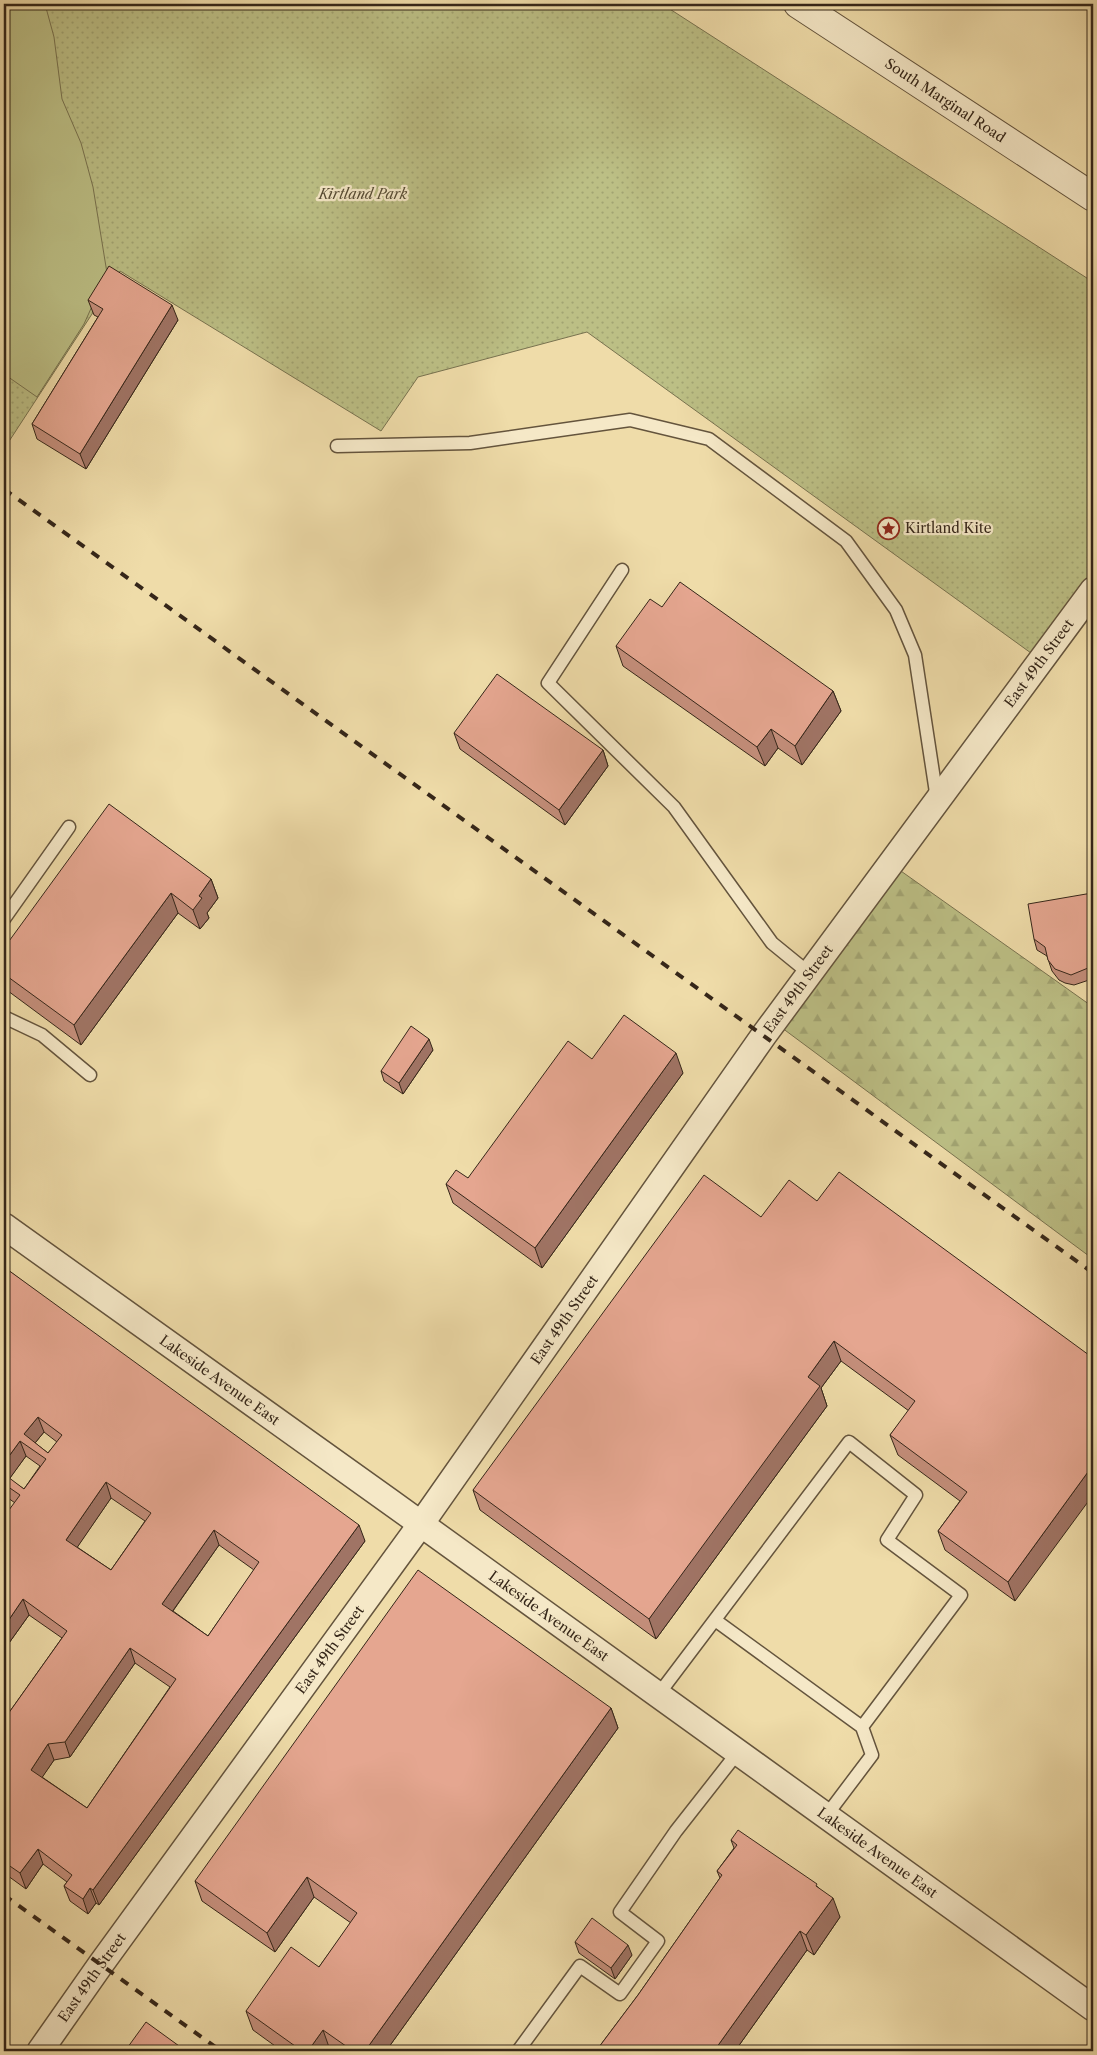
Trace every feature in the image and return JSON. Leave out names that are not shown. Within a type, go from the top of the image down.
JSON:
[{"type":"street","name":"South Marginal Road","points":[[798,4],[1093,197]]},
{"type":"street","name":"East 49th Street","points":[[40,2051],[421,1524],[764,1035],[1093,590]]},
{"type":"street","name":"Lakeside Avenue East","points":[[4,1226],[1093,2008]]},
{"type":"lane","points":[[337,446],[470,443],[630,420],[709,439],[846,540],[896,610],[915,655],[937,802]]},
{"type":"lane","points":[[622,570],[548,682],[674,806],[772,944],[810,974]]},
{"type":"lane","points":[[4,919],[69,827]]},
{"type":"lane","points":[[4,1017],[42,1035],[90,1075]]},
{"type":"lane","points":[[658,1695],[849,1442],[916,1495],[887,1540],[961,1595],[862,1727]]},
{"type":"lane","points":[[715,1620],[862,1727],[872,1755],[826,1816]]},
{"type":"lane","points":[[518,2051],[580,1966],[620,1994],[658,1941],[620,1912],[676,1830],[738,1752]]},
{"type":"green space","name":"Kirtland Park","points":[[4,4],[662,4],[1093,282],[1093,569],[1042,661],[587,332],[418,377],[381,431],[120,271],[4,449]]},
{"type":"green space","points":[[4,4],[45,4],[54,37],[62,99],[81,143],[93,187],[107,273],[84,324],[37,397],[4,374]]},
{"type":"green space","points":[[891,864],[1093,1007],[1093,1259],[774,1022]]},
{"type":"building","points":[[109,266],[172,305],[80,454],[32,424],[103,309],[88,300]]},
{"type":"building","points":[[680,582],[833,691],[795,746],[771,729],[757,747],[616,646],[650,599],[662,607]]},
{"type":"building","points":[[497,674],[603,750],[559,810],[454,733]]},
{"type":"building","points":[[109,804],[211,879],[199,896],[202,898],[193,910],[171,893],[74,1025],[4,974],[4,948]]},
{"type":"building","points":[[1092,893],[1093,963],[1088,968],[1071,975],[1055,969],[1048,960],[1045,947],[1034,939],[1028,904]]},
{"type":"building","points":[[624,1015],[676,1053],[535,1248],[446,1184],[456,1170],[468,1178],[568,1041],[592,1059]]},
{"type":"building","points":[[411,1026],[429,1039],[399,1083],[381,1071]]},
{"type":"building","points":[[839,1172],[1093,1358],[1093,1465],[1008,1582],[938,1531],[967,1492],[890,1435],[915,1401],[834,1341],[808,1377],[820,1386],[649,1619],[473,1490],[704,1175],[761,1217],[789,1180],[817,1201]]},
{"type":"building","points":[[4,1267],[359,1525],[93,1890],[90,1888],[83,1899],[64,1886],[72,1875],[38,1849],[20,1873],[4,1862],[4,1712],[8,1714],[67,1631],[23,1599],[4,1627],[4,1512],[6,1514],[20,1495],[4,1484],[4,1474],[24,1489],[46,1459],[20,1441],[4,1463]],"holes":[[[38,1417],[62,1435],[48,1453],[24,1434]],[[106,1482],[151,1513],[111,1570],[66,1540]],[[214,1530],[259,1562],[208,1636],[162,1604]],[[130,1648],[176,1679],[87,1808],[31,1770],[48,1744],[65,1742]]]},
{"type":"building","points":[[418,1570],[611,1708],[365,2051],[353,2051],[323,2030],[308,2051],[302,2051],[246,2011],[291,1947],[319,1967],[357,1913],[307,1877],[267,1933],[195,1881]]},
{"type":"building","points":[[738,1830],[817,1884],[816,1886],[833,1898],[806,1935],[800,1931],[714,2051],[596,2051],[638,1995],[722,1875],[717,1871],[737,1845],[731,1840]]},
{"type":"building","points":[[592,1918],[628,1945],[611,1968],[575,1942]]},
{"type":"building","points":[[146,2022],[186,2051],[125,2051]]},
{"type":"railway","points":[[4,489],[1093,1273]]},
{"type":"railway","points":[[4,1895],[221,2051]]},
{"type":"place","name":"Kirtland Kite","points":[[889,528]]}]
